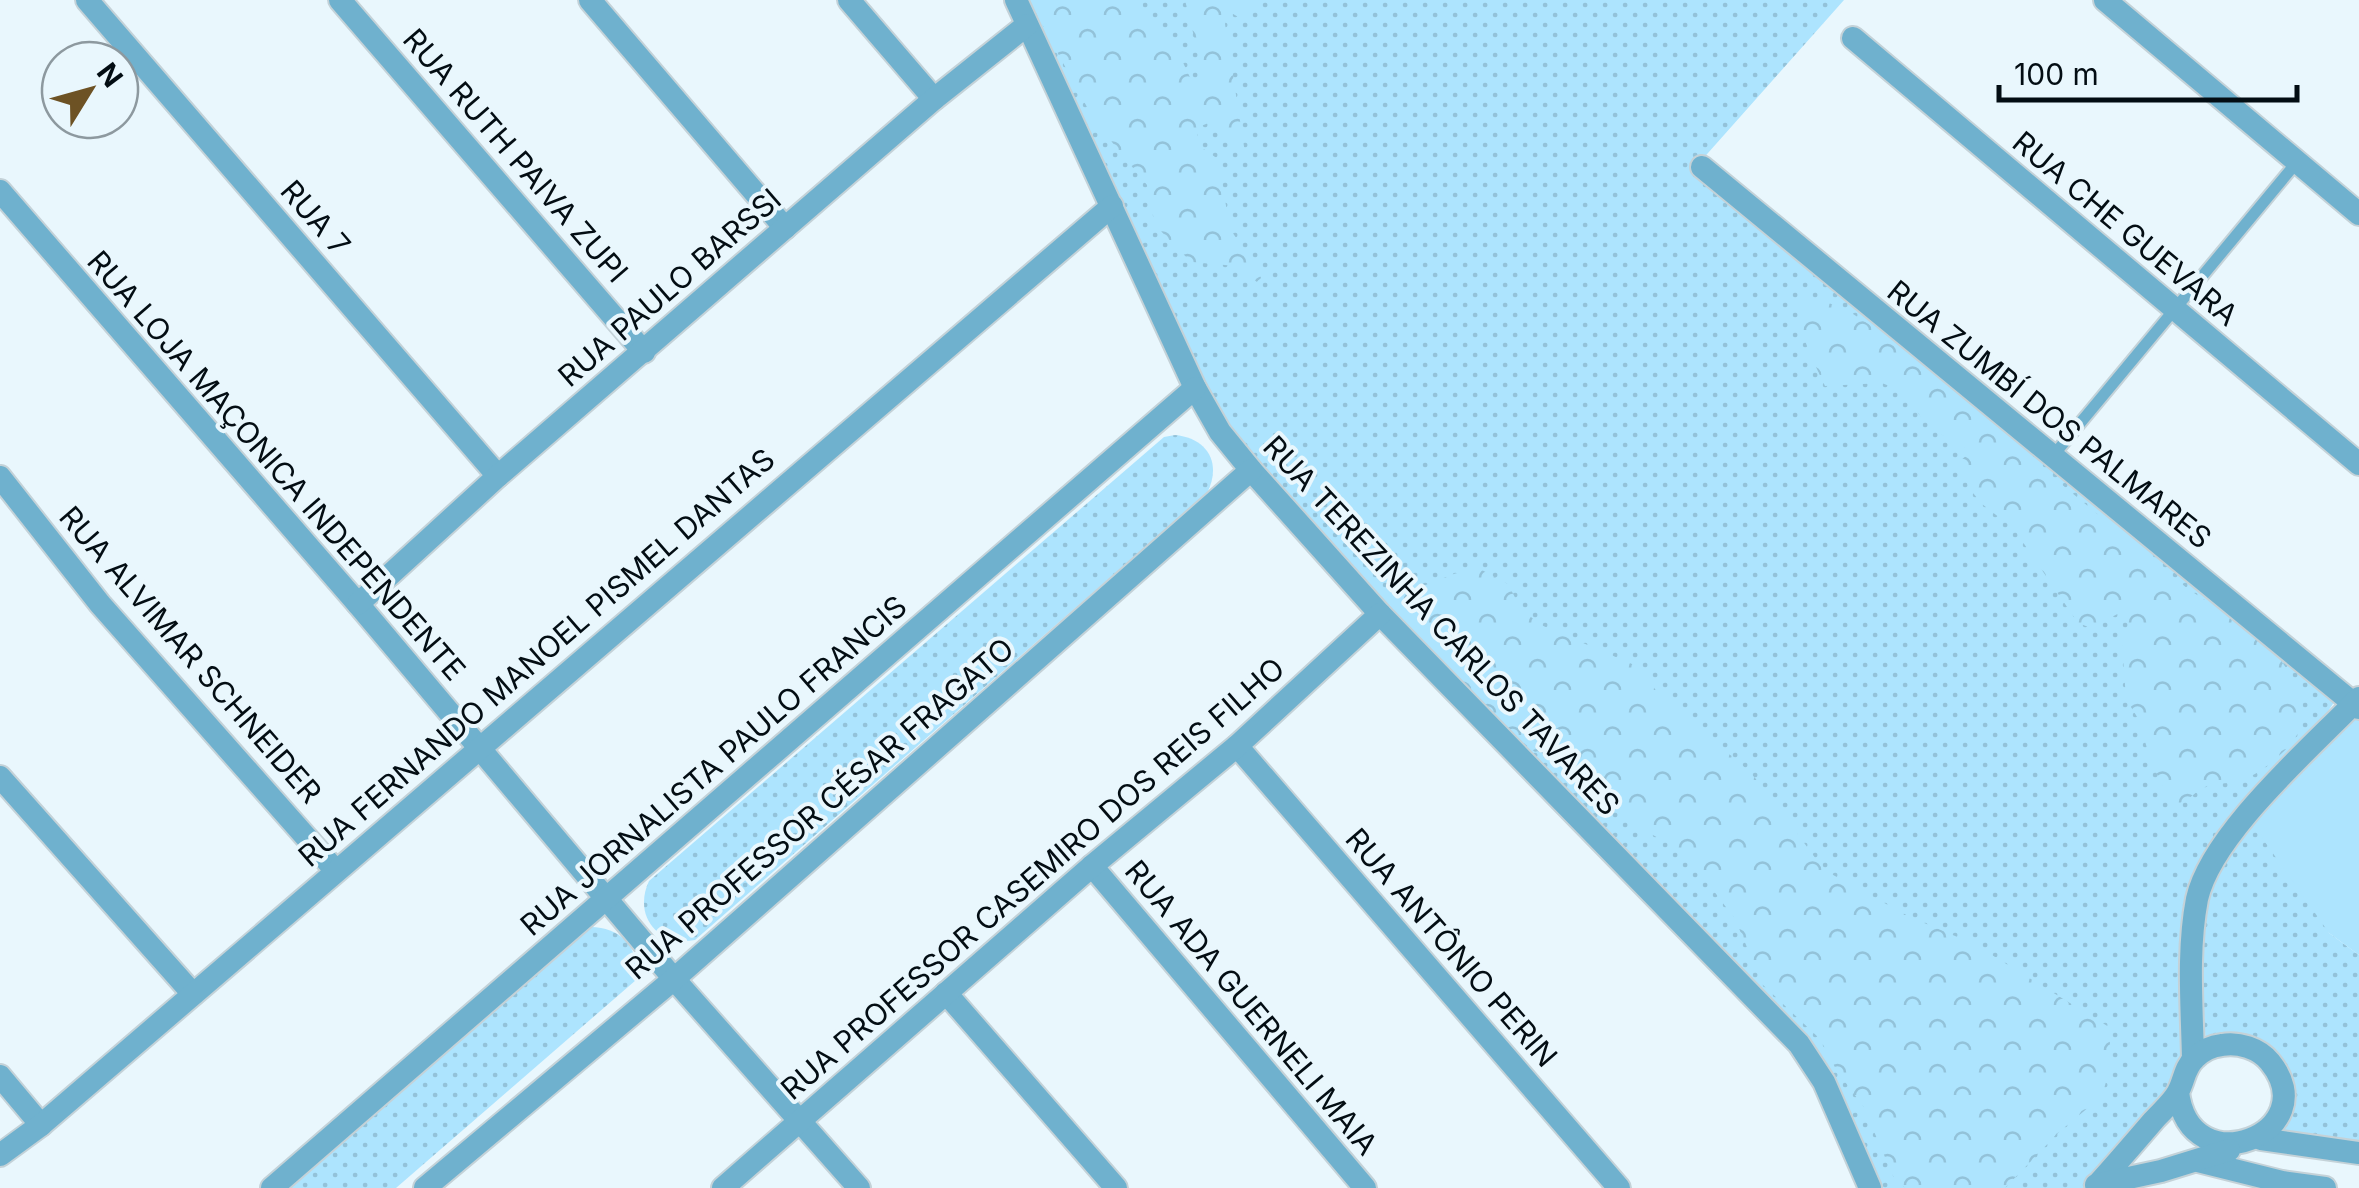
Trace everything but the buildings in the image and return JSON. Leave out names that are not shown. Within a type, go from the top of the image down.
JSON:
[{"type":"street","name":"RUA 7","points":[[87,0],[498,476]]},
{"type":"street","name":"RUA RUTH PAIVA ZUPI","points":[[340,0],[644,352]]},
{"type":"street","points":[[590,0],[786,228]]},
{"type":"street","points":[[849,0],[934,99]]},
{"type":"street","name":"RUA TEREZINHA CARLOS TAVARES","points":[[1016,0],[1195,388],[1220,432],[1380,614],[1799,1044],[1824,1082],[1870,1188]]},
{"type":"street","points":[[2105,0],[2359,214]]},
{"type":"street","name":"RUA PAULO BARSSI","points":[[358,604],[498,476],[934,99],[1028,25]]},
{"type":"street","name":"RUA CHE GUEVARA","points":[[1853,38],[2359,464]]},
{"type":"street","name":"RUA ZUMBÍ DOS PALMARES","points":[[1702,167],[2357,703]]},
{"type":"street","name":"RUA LOJA MAÇONICA INDEPENDENTE","points":[[0,191],[358,604],[674,979],[859,1188]]},
{"type":"street","name":"RUA FERNANDO MANOEL PISMEL DANTAS","points":[[0,1154],[41,1126],[1112,206]]},
{"type":"street","name":"RUA JORNALISTA PAULO FRANCIS","points":[[272,1188],[1195,388]]},
{"type":"street","name":"RUA PROFESSOR CÉSAR FRAGATO","points":[[424,1188],[674,979],[1251,470]]},
{"type":"street","name":"RUA ALVIMAR SCHNEIDER","points":[[0,478],[100,604],[336,870]]},
{"type":"street","name":"RUA PROFESSOR CASEMIRO DOS REIS FILHO","points":[[723,1188],[1092,866],[1237,746],[1380,614]]},
{"type":"street","points":[[2192,1060],[2192,958],[2198,896],[2228,837],[2357,703]]},
{"type":"street","name":"RUA ANTÔNIO PERIN","points":[[1237,746],[1619,1188]]},
{"type":"street","points":[[0,777],[193,994]]},
{"type":"street","name":"RUA ADA GUERNELI MAIA","points":[[1092,866],[1365,1188]]},
{"type":"street","points":[[946,993],[1116,1188]]},
{"type":"street","points":[[2093,1186],[2233,1149],[2261,1139],[2274,1126],[2283,1094],[2270,1062],[2240,1044],[2223,1044],[2206,1049],[2192,1060],[2178,1092],[2180,1110],[2188,1127],[2201,1140],[2233,1149]]},
{"type":"street","points":[[0,1076],[41,1126]]},
{"type":"street","points":[[2093,1186],[2178,1092]]},
{"type":"street","points":[[2261,1139],[2359,1152]]},
{"type":"street","points":[[2282,1182],[2287,1142]]},
{"type":"street","points":[[2195,1160],[2282,1182],[2325,1188]]},
{"type":"lane","points":[[2052,457],[2297,162]]},
{"type":"green space","points":[[1016,0],[1844,0],[1692,171],[2339,695],[2289,769],[2329,933],[2359,955],[2359,1152],[2264,1137],[2274,1126],[2270,1062],[2206,1049],[2198,905],[2193,1059],[2088,1188],[1870,1188],[1824,1082],[1220,432]]},
{"type":"green space","points":[[1029,0],[1142,0],[1143,8],[1169,33],[1196,90],[1202,86],[1202,69],[1185,0],[1249,0],[1249,12],[1240,18],[1228,11],[1225,24],[1245,153],[1239,152],[1216,120],[1201,126],[1197,135],[1202,148],[1218,159],[1230,229],[1259,271],[1261,278],[1257,282],[1236,266],[1191,262],[1155,225],[1147,185],[1094,120]]},
{"type":"green space","points":[[1817,298],[1850,312],[1914,354],[2188,589],[2275,646],[2274,651],[2298,689],[2303,715],[2294,740],[2282,753],[2249,777],[2209,785],[2185,801],[2171,804],[2150,759],[2139,720],[2126,699],[2122,643],[2128,625],[2125,610],[2091,628],[2078,623],[2014,529],[1982,504],[1969,488],[1959,462],[1968,454],[1965,448],[1934,430],[1894,388],[1882,383],[1825,386],[1806,345],[1801,323],[1803,301]]},
{"type":"green space","points":[[1175,435],[1196,441],[1209,454],[1213,472],[1207,493],[695,940],[670,939],[652,926],[644,906],[649,881],[1164,437]]},
{"type":"green space","points":[[1480,569],[1508,584],[1521,609],[1541,625],[1639,667],[1660,696],[1686,721],[1735,758],[1761,784],[1824,870],[1910,917],[1974,944],[2109,1027],[2111,1064],[2102,1096],[2059,1132],[2005,1188],[1905,1188],[1894,1178],[1863,1106],[1820,1039],[1763,985],[1735,919],[1685,853],[1644,830],[1539,755],[1366,616],[1367,605],[1378,599]]},
{"type":"green space","points":[[2359,708],[2359,955],[2329,933],[2246,815]]},
{"type":"green space","points":[[591,927],[612,931],[627,942],[635,958],[636,980],[396,1188],[291,1188]]}]
